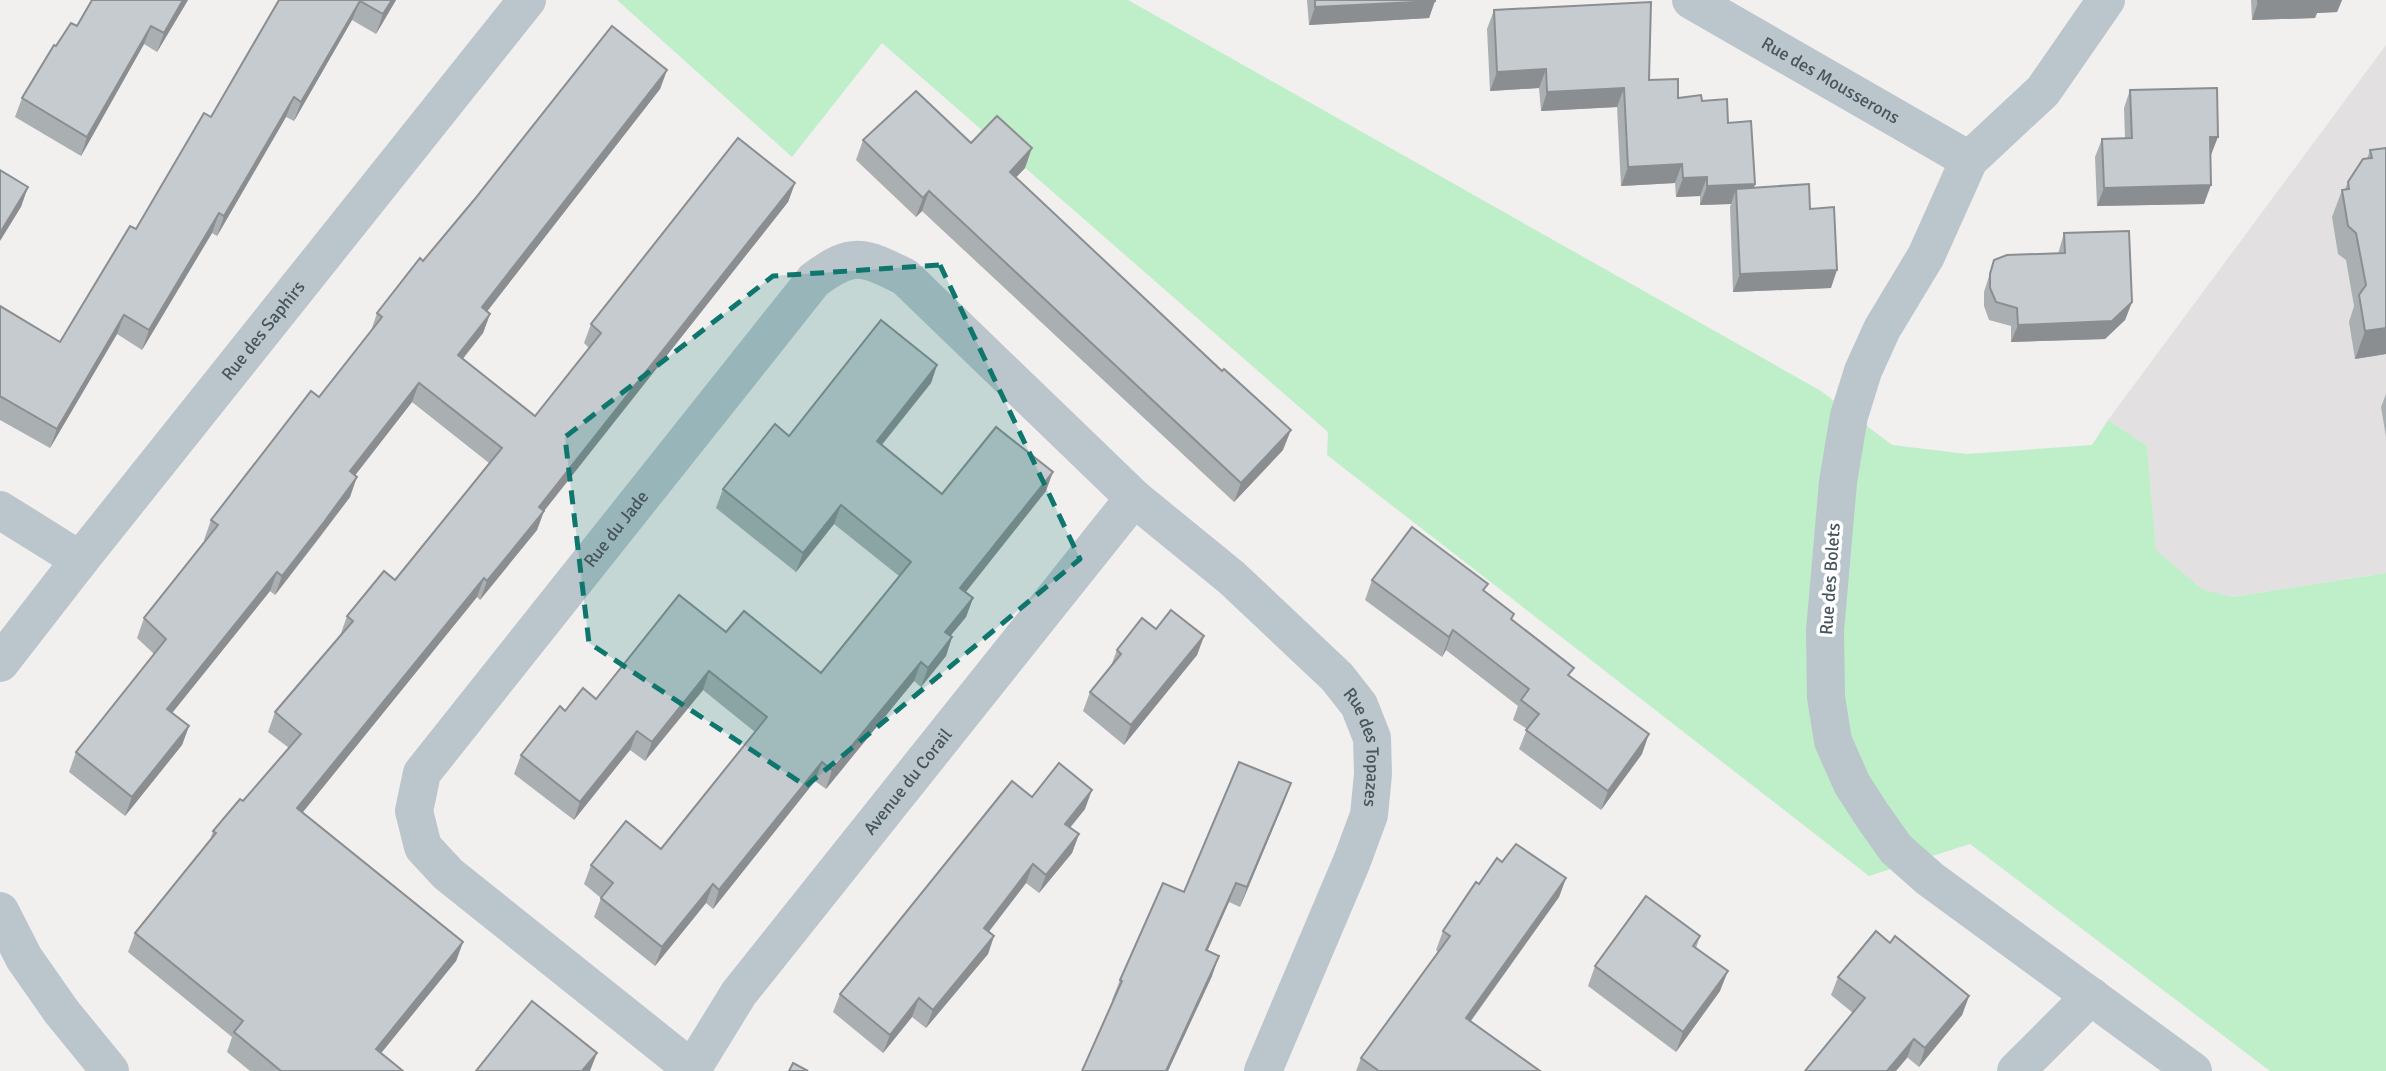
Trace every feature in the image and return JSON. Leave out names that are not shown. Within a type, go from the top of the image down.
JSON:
[{"type":"street","name":"Rue des Saphirs","points":[[0,663],[527,0]]},
{"type":"street","name":"Rue des Mousserons","points":[[1691,0],[1969,160]]},
{"type":"street","name":"Rue des Bolets","points":[[2106,0],[2043,91],[1969,160],[1926,256],[1882,329],[1863,371],[1849,415],[1838,482],[1825,631],[1826,697],[1833,741],[1852,784],[1896,849],[1930,879],[2193,1071]]},
{"type":"street","name":"Rue du Jade","points":[[692,1070],[447,874],[423,847],[414,811],[422,773],[814,280],[834,265],[854,258],[878,264],[905,277],[1134,498]]},
{"type":"street","name":"Avenue du Corail","points":[[692,1070],[739,993],[1134,498]]},
{"type":"street","name":"Rue des Topazes","points":[[1134,498],[1232,578],[1337,677],[1359,705],[1372,738],[1373,774],[1368,816],[1352,861],[1263,1071]]},
{"type":"street","points":[[0,510],[80,559]]},
{"type":"street","points":[[0,911],[24,958],[61,1011],[110,1071]]},
{"type":"street","points":[[2016,1071],[2091,996]]},
{"type":"highlighted area","points":[[940,265],[1080,559],[806,786],[589,643],[565,437],[773,276]]},
{"type":"shaded area","points":[[2386,45],[2386,573],[2232,597],[2202,589],[2156,551],[2147,446],[2108,420]]},
{"type":"green space","points":[[617,0],[1128,0],[1821,391],[1892,445],[1967,454],[2092,445],[2108,420],[2147,446],[2156,550],[2202,589],[2232,597],[2386,573],[2386,1071],[2270,1071],[1970,844],[1869,876],[1327,455],[1328,432],[882,43],[792,157]]},
{"type":"building","points":[[92,0],[183,0],[164,33],[151,26],[87,137],[22,98],[54,45],[56,46],[71,23],[77,26]]},
{"type":"building","points":[[279,0],[392,0],[383,14],[360,1],[301,102],[294,97],[224,216],[219,213],[149,330],[124,315],[57,429],[0,396],[0,306],[60,342],[130,226],[136,229],[204,113],[211,117]]},
{"type":"building","points":[[1315,0],[1435,0],[1435,1],[1315,7]]},
{"type":"building","points":[[2258,0],[2321,0],[2258,2]]},
{"type":"building","points":[[1651,2],[1649,80],[1678,79],[1678,98],[1701,95],[1702,101],[1727,99],[1728,123],[1751,121],[1755,184],[1707,186],[1707,177],[1683,178],[1682,164],[1628,167],[1624,88],[1547,92],[1546,69],[1497,72],[1494,10]]},
{"type":"building","points":[[612,26],[667,70],[482,307],[490,314],[458,355],[535,416],[601,333],[591,324],[738,138],[795,183],[539,507],[544,511],[487,581],[484,578],[297,808],[463,942],[376,1049],[403,1071],[281,1071],[234,1032],[243,1021],[135,933],[216,833],[213,831],[301,734],[275,712],[353,621],[347,616],[384,571],[395,580],[502,448],[419,383],[350,471],[357,477],[324,522],[282,576],[277,572],[167,709],[189,726],[132,797],[76,752],[166,639],[144,618],[218,525],[211,520],[311,391],[319,397],[382,317],[377,313],[420,258],[423,261],[474,200]]},
{"type":"building","points":[[2217,88],[2218,137],[2210,137],[2211,185],[2104,188],[2102,139],[2132,138],[2130,90]]},
{"type":"building","points":[[916,91],[971,143],[997,116],[1032,148],[1010,172],[1222,371],[1224,369],[1291,430],[1241,483],[929,191],[923,198],[863,140]]},
{"type":"building","points":[[2386,148],[2386,328],[2365,331],[2359,295],[2366,285],[2356,233],[2348,226],[2342,190],[2349,189],[2348,182],[2363,159],[2372,158],[2370,150]]},
{"type":"building","points":[[0,170],[28,187],[0,233]]},
{"type":"building","points":[[1809,184],[1810,209],[1834,207],[1837,270],[1740,274],[1736,189]]},
{"type":"building","points":[[2129,231],[2132,302],[2112,321],[2018,325],[2017,308],[1996,302],[1990,288],[1994,260],[2007,255],[2065,253],[2064,233]]},
{"type":"building","points":[[881,320],[937,365],[877,441],[942,494],[996,427],[1053,472],[960,588],[973,598],[945,632],[952,637],[928,668],[921,662],[832,770],[822,762],[719,890],[713,884],[662,947],[601,898],[613,883],[591,865],[626,821],[661,849],[767,717],[709,671],[652,742],[637,731],[580,802],[521,755],[560,706],[565,711],[583,688],[596,699],[679,595],[726,632],[744,611],[821,673],[911,562],[841,505],[803,553],[723,489],[775,424],[789,436]]},
{"type":"building","points":[[1412,527],[1488,584],[1483,590],[1514,614],[1511,619],[1574,668],[1568,675],[1649,734],[1608,791],[1526,730],[1539,714],[1521,700],[1529,689],[1453,630],[1449,637],[1372,580]]},
{"type":"building","points":[[1171,610],[1204,636],[1131,725],[1090,692],[1121,654],[1117,650],[1142,618],[1156,629]]},
{"type":"building","points":[[1239,762],[1291,783],[1247,887],[1236,883],[1206,950],[1219,956],[1166,1071],[1082,1071],[1163,883],[1184,892]]},
{"type":"building","points":[[1059,763],[1092,790],[1065,824],[1079,834],[1046,875],[1033,864],[984,928],[994,936],[933,1010],[919,998],[890,1035],[840,994],[1012,781],[1032,797]]},
{"type":"building","points":[[1516,844],[1566,878],[1466,1018],[1540,1071],[1379,1071],[1361,1058],[1450,936],[1443,931],[1476,882],[1479,884],[1497,858],[1502,862]]},
{"type":"building","points":[[1646,896],[1700,936],[1693,946],[1728,971],[1683,1032],[1595,966]]},
{"type":"building","points":[[1876,931],[1890,943],[1895,936],[1969,996],[1925,1048],[1914,1039],[1887,1071],[1805,1071],[1865,998],[1838,977]]},
{"type":"building","points":[[532,1001],[597,1053],[582,1071],[476,1071]]},
{"type":"building","points":[[793,1063],[808,1071],[789,1071]]}]
